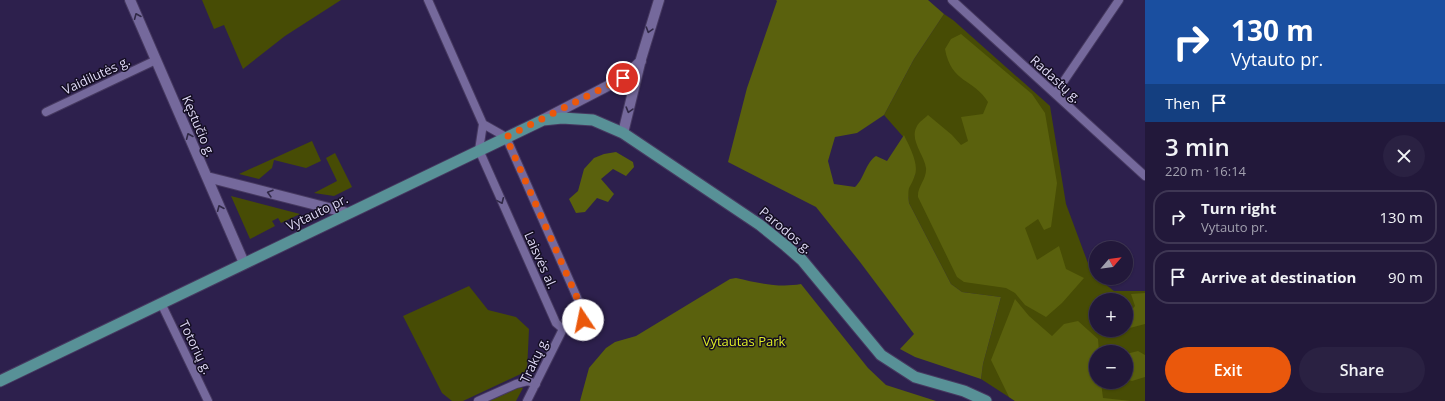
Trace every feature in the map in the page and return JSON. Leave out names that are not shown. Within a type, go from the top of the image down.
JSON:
[{"type":"main road","name":"Parodos g.","points":[[543,120],[562,118],[593,120],[622,133],[760,225],[786,246],[802,260],[881,355],[916,377],[964,391],[986,401]]},
{"type":"main road","name":"Vytauto pr.","points":[[0,380],[543,120]]},
{"type":"street","name":"Kęstučio g.","points":[[130,0],[244,263]]},
{"type":"street","points":[[428,0],[483,124],[479,150]]},
{"type":"street","points":[[622,133],[634,92],[640,61],[658,0]]},
{"type":"street","points":[[1055,94],[1119,0]]},
{"type":"street","name":"Radastų g.","points":[[957,2],[1145,176]]},
{"type":"street","name":"Vaidilutės g.","points":[[46,112],[156,60]]},
{"type":"street","name":"Vytauto pr.","points":[[543,120],[623,78],[640,61]]},
{"type":"street","points":[[483,124],[506,137]]},
{"type":"street","name":"Laisvės al.","points":[[479,150],[556,323],[563,329],[583,320],[583,311],[506,137]]},
{"type":"street","points":[[207,177],[348,213]]},
{"type":"street","name":"Totorių g.","points":[[161,303],[208,401]]},
{"type":"street","name":"Trakų g.","points":[[528,401],[563,329]]},
{"type":"street","points":[[478,401],[516,384],[528,381],[536,384]]},
{"type":"green space","points":[[202,0],[341,0],[285,36],[243,69],[224,25],[214,29]]},
{"type":"green space","points":[[776,0],[928,0],[944,14],[914,59],[884,115],[857,133],[835,137],[828,161],[834,184],[855,187],[861,180],[870,162],[876,156],[887,161],[904,135],[916,165],[915,175],[909,190],[909,203],[951,284],[962,292],[1001,297],[983,364],[981,379],[915,357],[900,349],[914,334],[860,262],[816,207],[728,162],[747,88],[777,1]]},
{"type":"green space","points":[[944,14],[953,20],[1050,106],[1066,204],[1089,266],[1089,285],[1106,285],[1114,291],[1145,291],[1145,401],[1015,401],[981,379],[983,364],[1001,297],[962,292],[951,284],[909,203],[907,188],[915,175],[906,140],[884,115],[914,59]]},
{"type":"green space","points":[[961,34],[1032,94],[1045,113],[1057,183],[1051,227],[1044,230],[1038,219],[1025,228],[1037,260],[1059,246],[1066,269],[1084,278],[1062,303],[1046,317],[1025,305],[1015,293],[1006,288],[964,282],[957,277],[918,197],[926,168],[916,142],[915,131],[918,125],[928,115],[952,135],[961,145],[968,141],[961,117],[983,114],[988,102],[976,89],[958,75],[948,60],[945,49],[951,39]]},
{"type":"green space","points":[[312,141],[321,161],[306,168],[274,160],[272,168],[259,179],[239,174]]},
{"type":"green space","points":[[616,152],[633,162],[634,167],[626,176],[613,169],[601,179],[614,194],[608,202],[597,198],[585,212],[576,213],[569,199],[578,191],[584,169],[594,158],[604,154]]},
{"type":"green space","points":[[335,153],[352,187],[334,196],[314,193],[337,181],[326,158]]},
{"type":"green space","points":[[231,196],[300,214],[281,223],[278,218],[272,221],[275,226],[250,239]]},
{"type":"green space","name":"Vytautas Park","points":[[736,278],[777,285],[801,284],[868,368],[886,385],[936,401],[580,401],[589,368],[606,348],[615,342],[636,336],[730,279]]},
{"type":"green space","points":[[469,286],[488,310],[516,317],[529,329],[527,371],[463,401],[452,401],[442,393],[403,316]]},
{"type":"green space","points":[[1145,293],[1145,324],[1133,327],[1133,308],[1135,306],[1133,294]]},
{"type":"green space","points":[[1015,299],[1029,316],[1052,336],[1064,324],[1078,321],[1089,331],[1089,337],[1096,337],[1098,339],[1098,345],[1089,345],[1089,389],[1102,389],[1103,398],[1131,401],[1015,401],[1009,397],[991,360]]},
{"type":"green space","points":[[1138,351],[1145,355],[1145,377],[1133,381],[1133,352]]},
{"type":"green space","points":[[519,387],[523,388],[516,401],[489,401]]},
{"type":"route","points":[[583,320],[583,311],[506,137],[623,78]]}]
